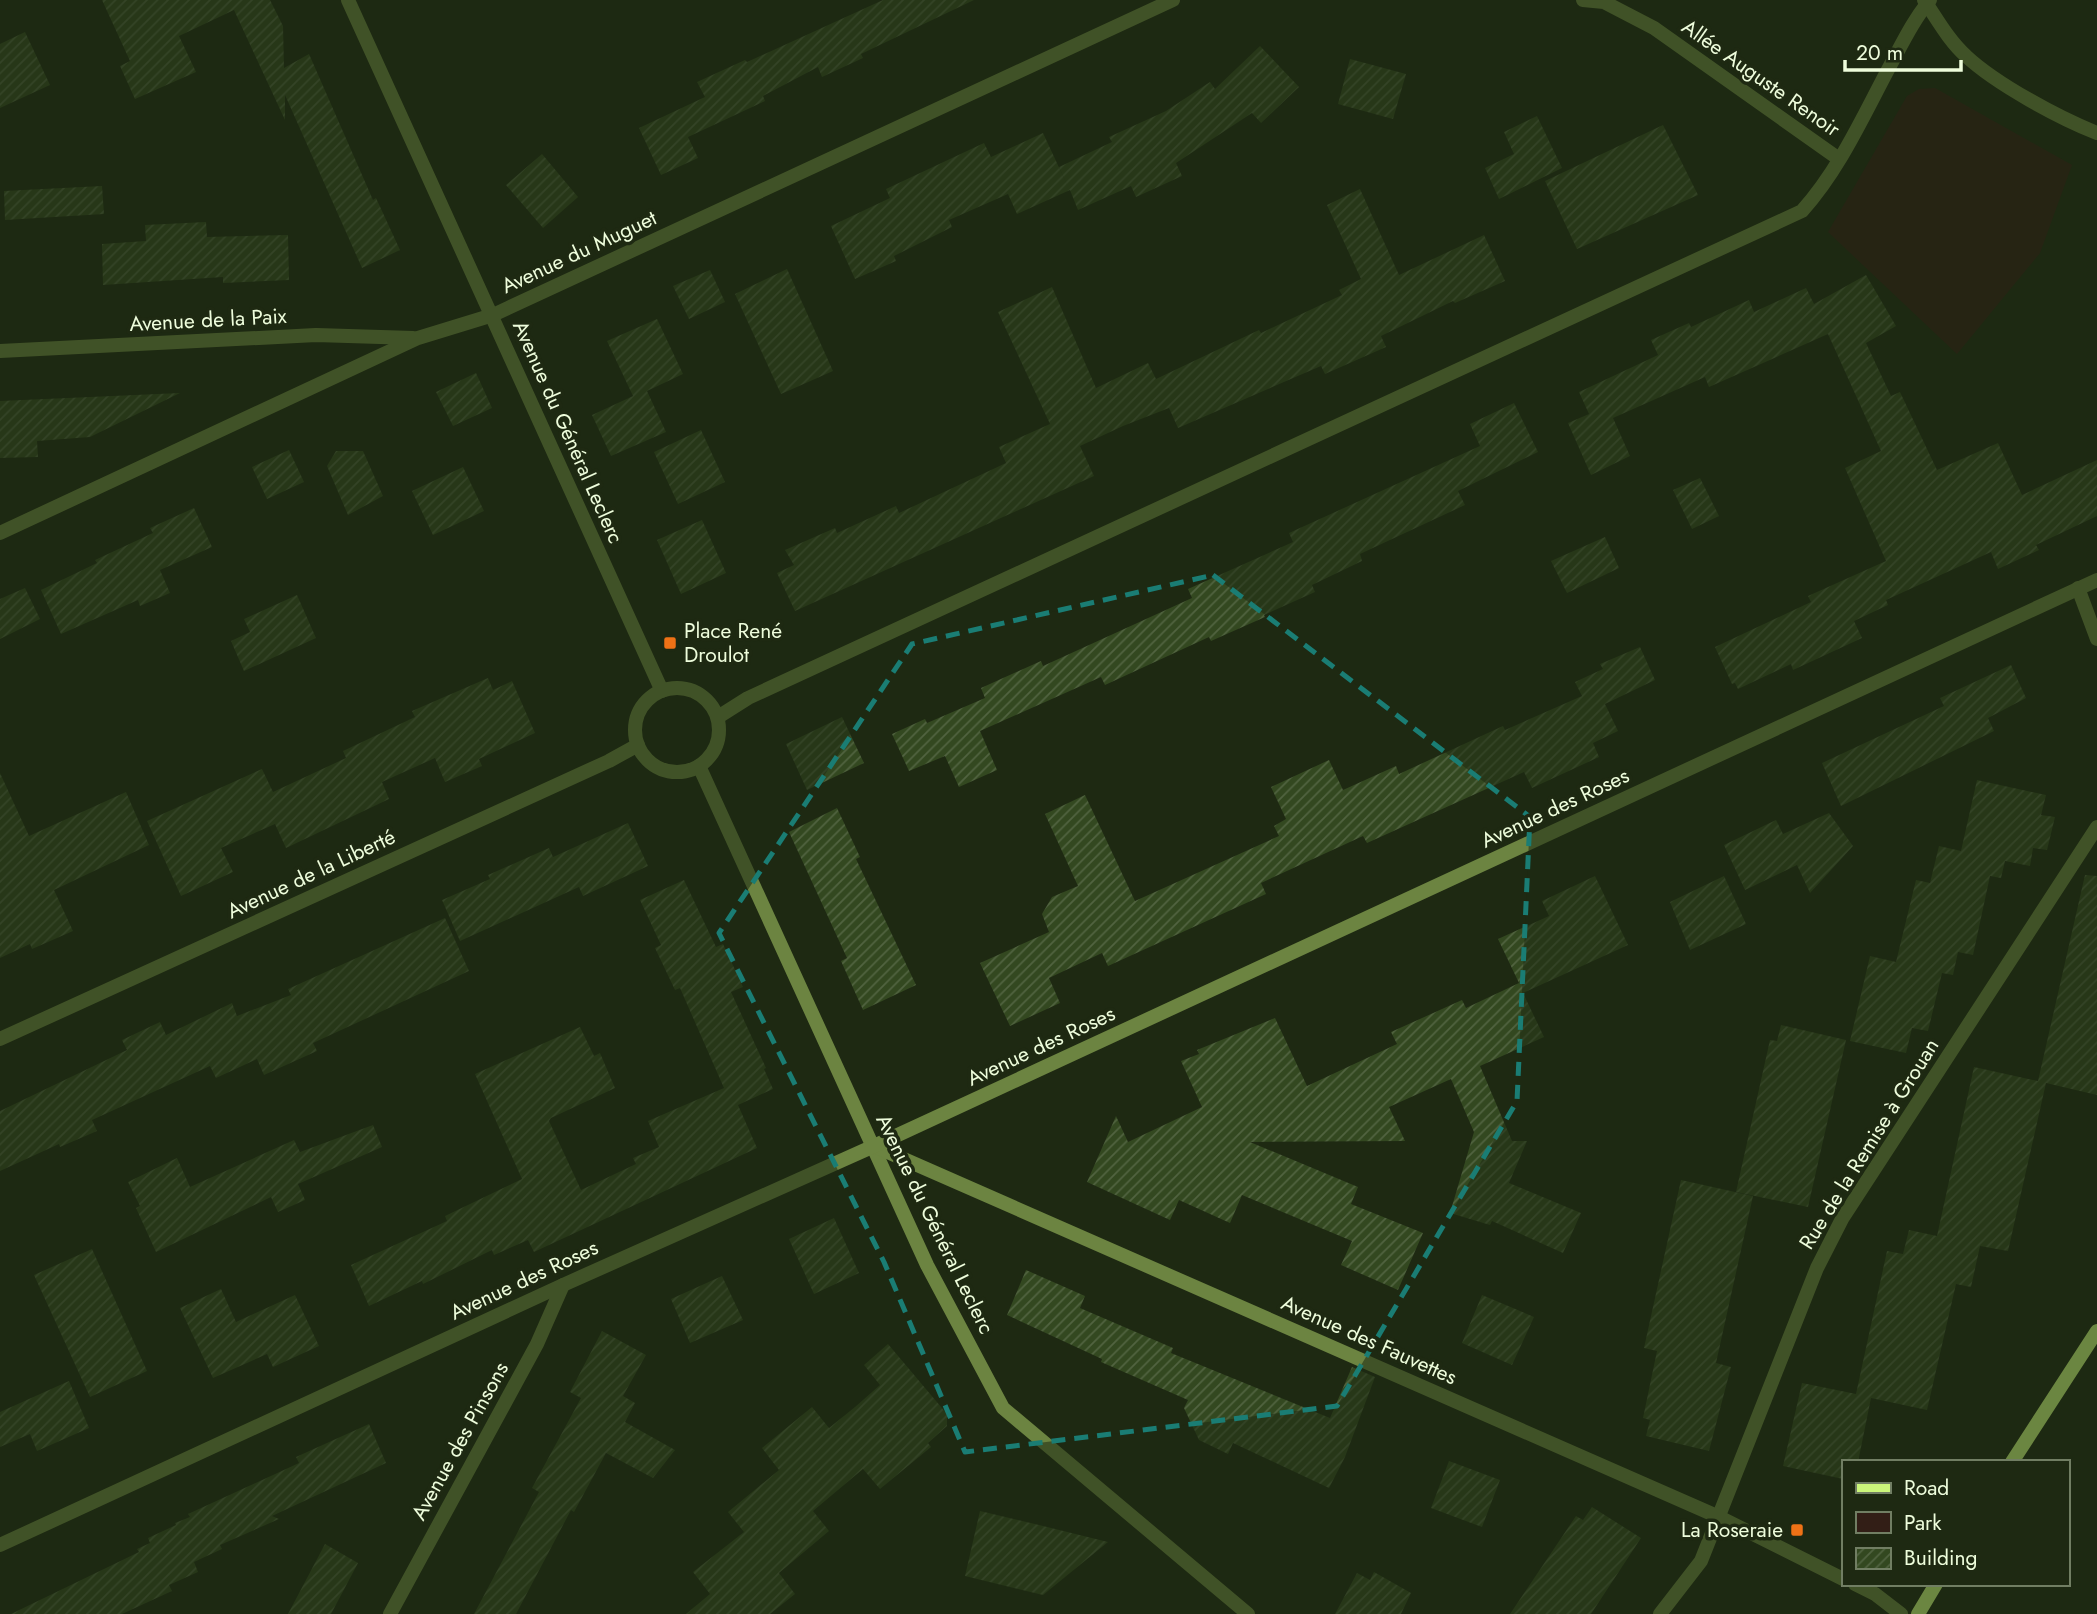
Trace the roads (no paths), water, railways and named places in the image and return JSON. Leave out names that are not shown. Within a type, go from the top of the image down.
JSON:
[{"type":"street","name":"Avenue du Général Leclerc","points":[[348,0],[662,691]]},
{"type":"street","name":"Avenue du Muguet","points":[[0,533],[418,338],[493,315],[1173,0]]},
{"type":"street","name":"Allée Auguste Renoir","points":[[1583,0],[1604,2],[1654,28],[1839,159]]},
{"type":"street","points":[[718,717],[748,698],[1802,211],[1839,159],[1927,1],[1951,40],[1967,57],[2039,104],[2097,133]]},
{"type":"street","name":"Avenue de la Paix","points":[[0,351],[317,335],[418,338]]},
{"type":"street","name":"Avenue des Roses","points":[[0,1545],[563,1285],[874,1146],[2097,580]]},
{"type":"street","points":[[2078,589],[2097,639]]},
{"type":"street","points":[[676,688],[702,695],[718,717],[719,731],[710,757],[699,766],[685,771],[671,772],[657,767],[645,758],[638,745],[636,720],[641,707],[662,691],[676,688]]},
{"type":"street","name":"Avenue de la Liberté","points":[[0,1039],[609,761],[638,745]]},
{"type":"street","name":"Avenue du Général Leclerc","points":[[699,766],[927,1265],[1003,1409],[1248,1614]]},
{"type":"street","name":"Rue de la Remise à Grouan","points":[[1660,1614],[1701,1561],[1817,1268],[1842,1219],[2097,827]]},
{"type":"street","name":"Avenue des Fauvettes","points":[[874,1146],[1718,1517],[1842,1579]]},
{"type":"street","name":"Avenue des Pinsons","points":[[390,1614],[537,1344],[563,1285]]},
{"type":"street","points":[[2013,1460],[2097,1331]]},
{"type":"street","points":[[1859,1586],[1875,1594],[1901,1614]]},
{"type":"street","points":[[1918,1614],[1935,1586]]},
{"type":"place","name":"Place René Droulot","points":[[670,643]]},
{"type":"place","name":"La Roseraie","points":[[1797,1530]]}]
